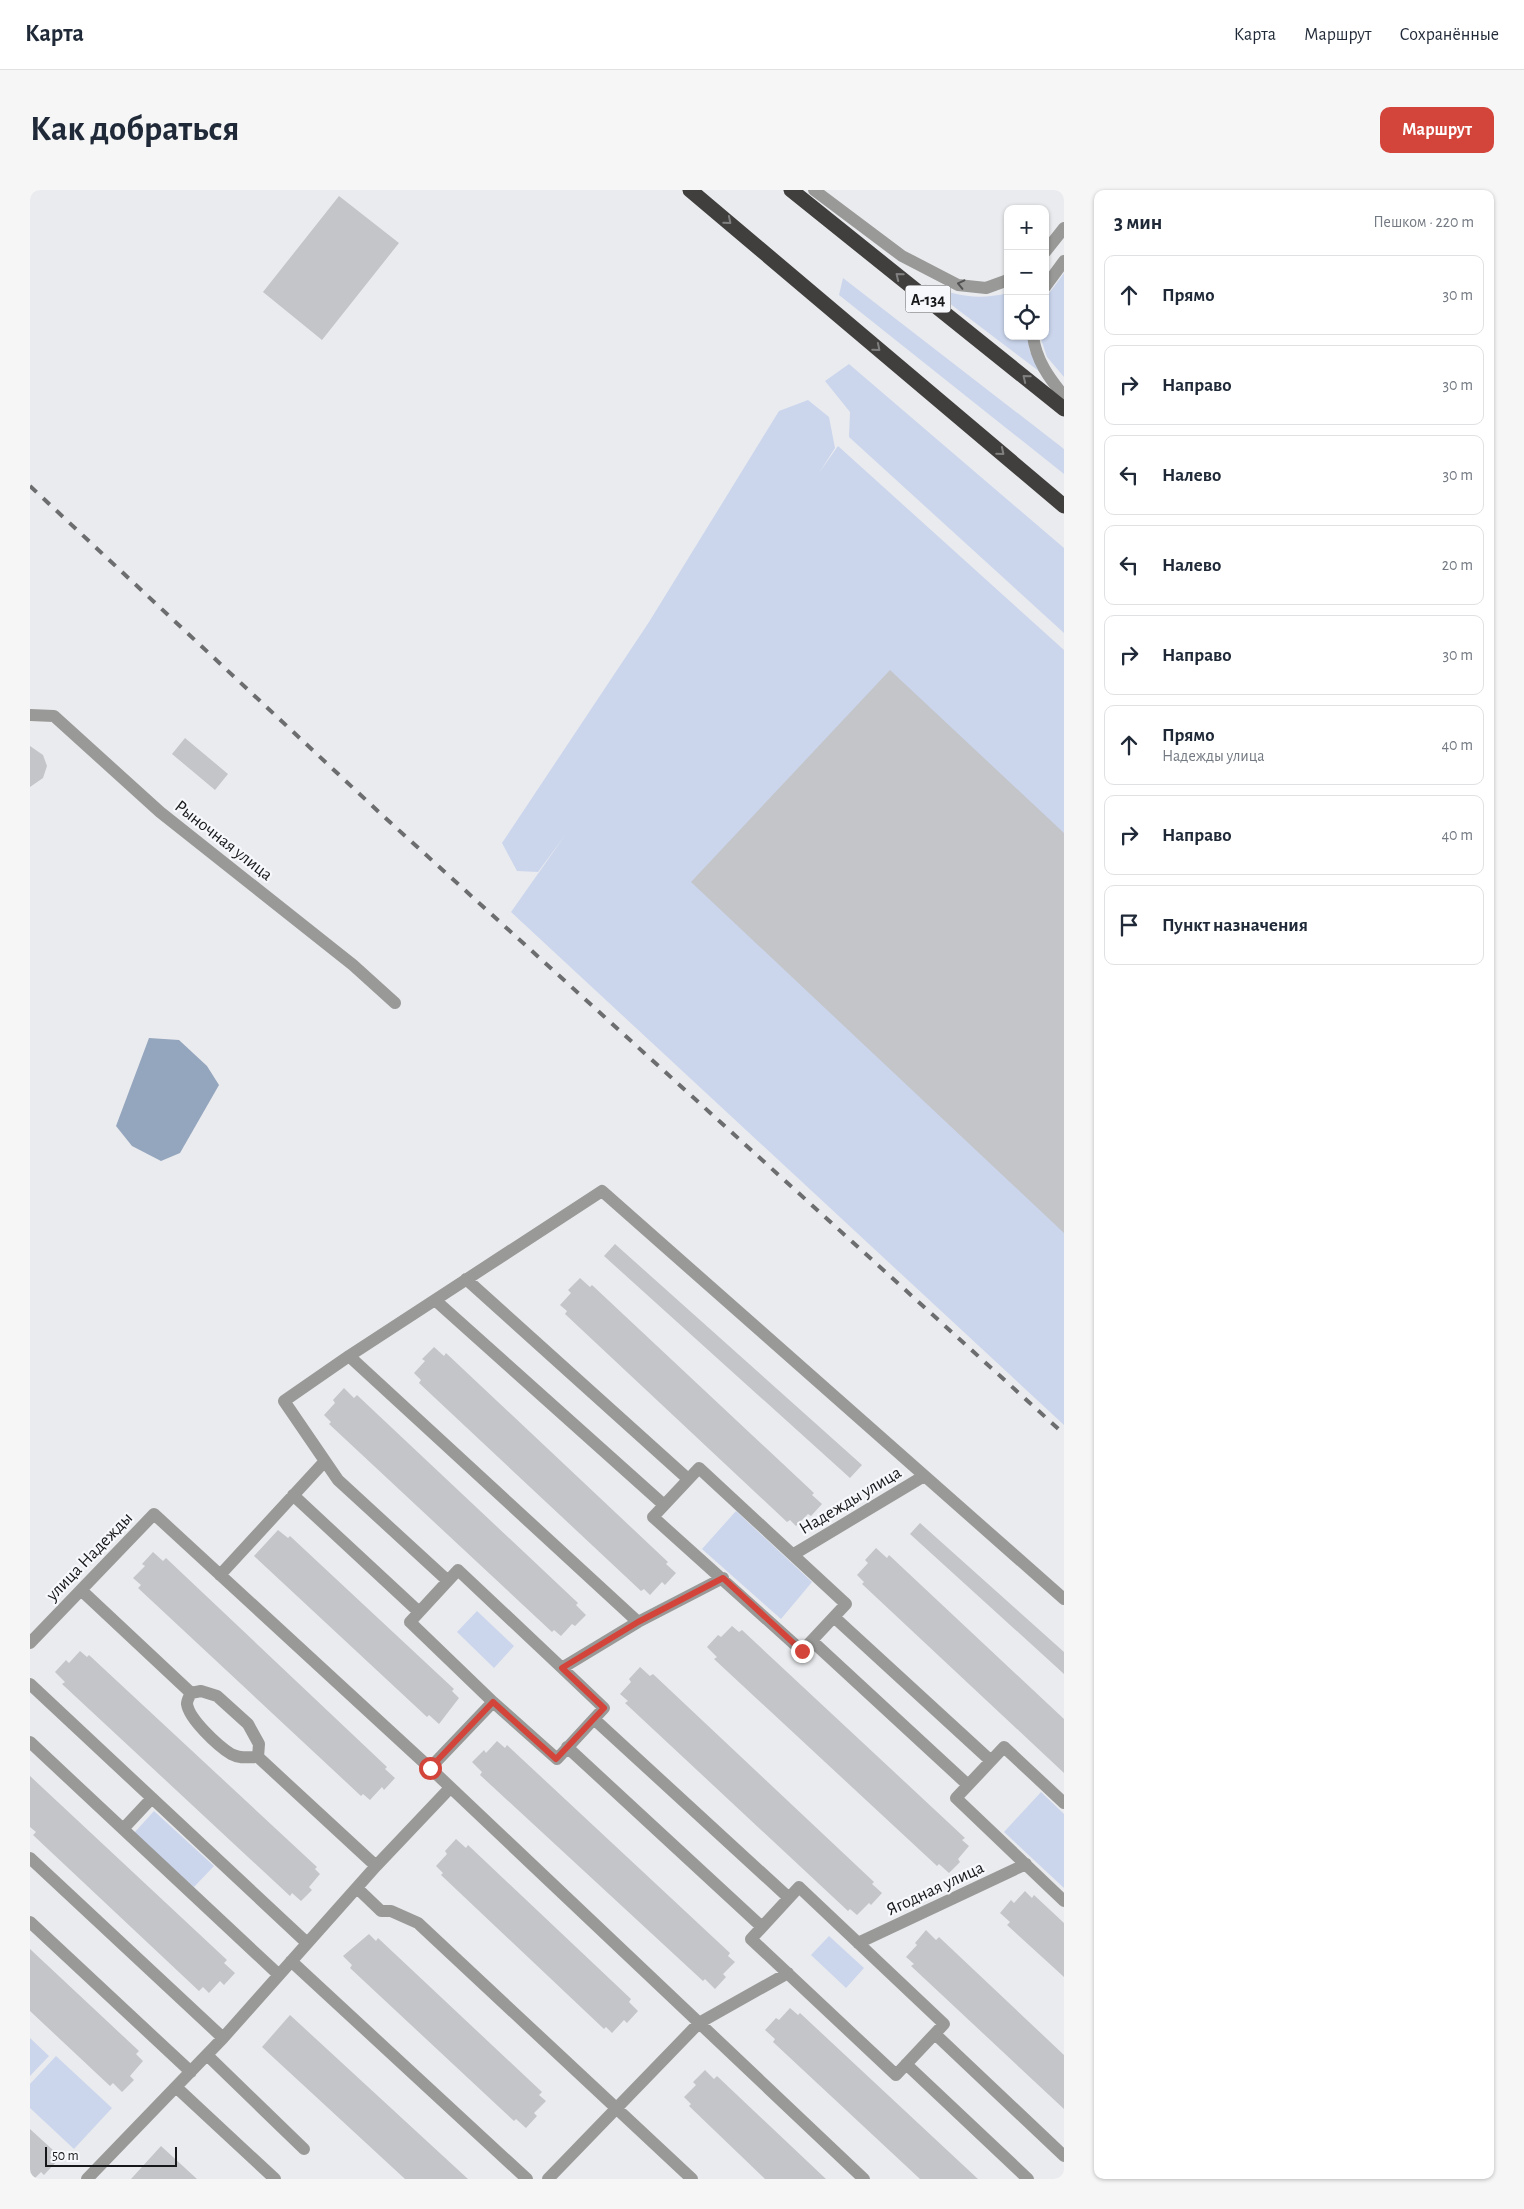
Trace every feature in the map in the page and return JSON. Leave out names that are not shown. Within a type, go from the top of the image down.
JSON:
[{"type":"highway","points":[[690,190],[1064,506]]},
{"type":"highway","name":"А-134","points":[[792,190],[1064,408]]},
{"type":"street","points":[[814,190],[902,256],[958,286],[986,288],[1004,281]]},
{"type":"street","points":[[1047,250],[1064,228]]},
{"type":"street","points":[[1049,282],[1064,261]]},
{"type":"street","points":[[1033,340],[1034,350],[1043,367],[1064,396]]},
{"type":"street","name":"Рыночная улица","points":[[30,715],[54,716],[160,812],[353,965],[395,1003]]},
{"type":"street","points":[[448,1581],[338,1480],[284,1401],[349,1356],[602,1191],[1064,1599]]},
{"type":"street","points":[[466,1280],[688,1479]]},
{"type":"street","points":[[435,1300],[664,1505]]},
{"type":"street","points":[[349,1356],[638,1622]]},
{"type":"street","points":[[325,1461],[220,1575],[430,1768],[864,2179]]},
{"type":"street","points":[[698,1468],[794,1554],[846,1604],[802,1651],[723,1578],[653,1518],[664,1505],[698,1468]]},
{"type":"street","name":"Надежды улица","points":[[794,1554],[924,1476]]},
{"type":"street","points":[[293,1495],[419,1612]]},
{"type":"street","name":"улица Надежды","points":[[30,1643],[154,1514],[220,1575]]},
{"type":"street","points":[[458,1570],[604,1708],[556,1759],[493,1702],[410,1622],[419,1612],[458,1570]]},
{"type":"street","points":[[562,1668],[638,1622],[723,1578]]},
{"type":"street","points":[[81,1590],[191,1693]]},
{"type":"street","points":[[834,1617],[991,1761]]},
{"type":"street","points":[[812,1641],[968,1785]]},
{"type":"street","points":[[30,1684],[307,1943]]},
{"type":"street","points":[[191,1693],[201,1691],[217,1696],[248,1724],[259,1744],[258,1757]]},
{"type":"street","points":[[191,1693],[187,1701],[190,1713],[197,1723],[231,1754],[242,1758],[258,1757],[376,1866]]},
{"type":"street","points":[[430,1768],[493,1702]]},
{"type":"street","points":[[594,1719],[789,1898]]},
{"type":"street","points":[[30,1742],[279,1975]]},
{"type":"street","points":[[1064,1803],[1004,1747],[956,1798],[1064,1900]]},
{"type":"street","points":[[567,1748],[762,1927]]},
{"type":"street","points":[[87,2179],[223,2038],[376,1866],[450,1788]]},
{"type":"street","points":[[123,1829],[152,1798]]},
{"type":"street","points":[[30,1858],[223,2038]]},
{"type":"street","name":"Ягодная улица","points":[[858,1943],[1026,1864]]},
{"type":"street","points":[[799,1887],[944,2024],[896,2075],[751,1939],[762,1927],[799,1887]]},
{"type":"street","points":[[357,1888],[381,1911],[391,1912],[418,1923],[692,2179]]},
{"type":"street","points":[[30,1922],[191,2072]]},
{"type":"street","points":[[291,1961],[527,2179]]},
{"type":"street","points":[[548,2179],[699,2023],[788,1974]]},
{"type":"street","points":[[935,2034],[1064,2156]]},
{"type":"street","points":[[207,2055],[304,2149]]},
{"type":"street","points":[[906,2064],[1028,2179]]},
{"type":"street","points":[[176,2087],[276,2179]]},
{"type":"shaded area","points":[[1064,273],[1064,377],[1047,357],[1041,340],[1049,340],[1049,294]]},
{"type":"shaded area","points":[[843,278],[1064,449],[1064,474],[839,295]]},
{"type":"shaded area","points":[[924,284],[966,296],[985,297],[1004,294],[1004,340],[1028,340],[1030,352],[1044,375]]},
{"type":"shaded area","points":[[849,364],[1064,548],[1064,633],[849,437],[850,412],[825,381]]},
{"type":"shaded area","points":[[808,400],[829,417],[835,448],[819,473],[838,446],[1064,650],[1064,1425],[511,912],[566,834],[538,872],[517,871],[502,843],[649,622],[779,411]]},
{"type":"shaded area","points":[[149,1038],[179,1040],[207,1066],[219,1085],[180,1153],[161,1161],[132,1146],[116,1126]]},
{"type":"shaded area","points":[[736,1511],[812,1582],[781,1619],[702,1549]]},
{"type":"shaded area","points":[[477,1611],[514,1646],[494,1668],[457,1632]]},
{"type":"shaded area","points":[[1041,1792],[1064,1814],[1064,1888],[1004,1832]]},
{"type":"shaded area","points":[[154,1811],[214,1866],[194,1887],[134,1833]]},
{"type":"shaded area","points":[[829,1936],[864,1968],[846,1988],[811,1955]]},
{"type":"shaded area","points":[[30,2038],[49,2056],[30,2076]]},
{"type":"shaded area","points":[[56,2056],[112,2108],[74,2149],[30,2108],[30,2084]]},
{"type":"building","points":[[339,196],[399,243],[322,340],[263,292]]},
{"type":"building","points":[[890,670],[1064,833],[1064,1233],[691,882]]},
{"type":"building","points":[[185,738],[228,774],[215,790],[172,754]]},
{"type":"building","points":[[30,746],[43,755],[47,766],[43,778],[30,787]]},
{"type":"building","points":[[615,1244],[862,1465],[850,1478],[604,1256]]},
{"type":"building","points":[[580,1278],[590,1287],[592,1285],[814,1493],[812,1495],[822,1504],[811,1516],[808,1514],[796,1526],[790,1520],[787,1522],[565,1314],[567,1311],[560,1305],[571,1293],[568,1290]]},
{"type":"building","points":[[434,1347],[444,1356],[446,1353],[668,1562],[666,1564],[676,1573],[665,1585],[662,1582],[650,1595],[644,1589],[641,1591],[419,1383],[421,1380],[414,1373],[425,1361],[422,1359]]},
{"type":"building","points":[[344,1388],[354,1398],[357,1395],[578,1603],[576,1605],[586,1615],[575,1626],[572,1624],[561,1636],[554,1630],[552,1632],[329,1424],[331,1422],[324,1415],[335,1403],[333,1400]]},
{"type":"building","points":[[920,1523],[1064,1652],[1064,1674],[910,1534]]},
{"type":"building","points":[[278,1530],[288,1538],[290,1536],[454,1689],[452,1691],[459,1698],[439,1724],[429,1715],[427,1717],[254,1556]]},
{"type":"building","points":[[876,1548],[887,1558],[889,1555],[1064,1719],[1064,1773],[862,1584],[864,1582],[857,1575],[868,1563],[865,1560]]},
{"type":"building","points":[[153,1552],[163,1561],[166,1558],[387,1767],[385,1769],[395,1778],[384,1790],[382,1787],[370,1800],[363,1794],[361,1796],[138,1588],[141,1585],[133,1578],[145,1566],[142,1564]]},
{"type":"building","points":[[732,1626],[739,1632],[742,1630],[965,1838],[962,1840],[969,1846],[958,1859],[960,1862],[949,1873],[939,1864],[937,1866],[714,1659],[717,1657],[707,1647],[718,1635],[721,1637]]},
{"type":"building","points":[[80,1651],[87,1657],[89,1655],[317,1867],[315,1869],[320,1874],[309,1887],[312,1890],[301,1901],[292,1893],[290,1896],[62,1684],[65,1682],[55,1672],[66,1660],[69,1663]]},
{"type":"building","points":[[640,1667],[650,1676],[653,1674],[874,1882],[872,1884],[882,1893],[871,1905],[869,1903],[857,1915],[850,1909],[848,1911],[625,1703],[628,1701],[620,1694],[631,1682],[629,1679]]},
{"type":"building","points":[[497,1741],[505,1748],[507,1745],[730,1953],[728,1956],[735,1962],[723,1974],[726,1977],[715,1989],[705,1979],[703,1981],[480,1775],[482,1772],[472,1762],[484,1750],[486,1753]]},
{"type":"building","points":[[30,1776],[227,1960],[224,1963],[235,1973],[224,1985],[220,1981],[209,1993],[203,1987],[199,1991],[33,1835],[36,1832],[30,1827]]},
{"type":"building","points":[[456,1839],[466,1848],[468,1845],[631,1999],[629,2002],[638,2011],[627,2023],[624,2020],[612,2033],[606,2027],[604,2029],[441,1875],[443,1873],[436,1866],[447,1854],[445,1851]]},
{"type":"building","points":[[1025,1891],[1032,1898],[1034,1895],[1064,1923],[1064,1977],[1007,1925],[1010,1922],[1000,1913],[1011,1900],[1014,1903]]},
{"type":"building","points":[[926,1930],[936,1940],[939,1937],[1064,2055],[1064,2109],[911,1966],[914,1964],[906,1957],[917,1945],[915,1943]]},
{"type":"building","points":[[369,1934],[376,1941],[378,1938],[542,2092],[539,2095],[546,2101],[534,2113],[537,2116],[526,2128],[516,2119],[514,2121],[350,1968],[352,1965],[343,1956]]},
{"type":"building","points":[[30,1949],[139,2051],[136,2054],[143,2061],[130,2076],[134,2080],[122,2092],[113,2083],[110,2086],[30,2011]]},
{"type":"building","points":[[790,2008],[798,2015],[800,2013],[978,2179],[920,2179],[773,2042],[775,2039],[765,2030],[776,2018],[779,2020]]},
{"type":"building","points":[[290,2015],[468,2179],[405,2179],[262,2047]]},
{"type":"building","points":[[705,2070],[714,2079],[717,2076],[826,2179],[765,2179],[689,2106],[691,2104],[684,2097],[696,2085],[693,2082]]},
{"type":"building","points":[[30,2129],[54,2151],[50,2155],[57,2161],[44,2175],[41,2172],[34,2179],[30,2179]]},
{"type":"building","points":[[161,2146],[197,2179],[131,2179]]},
{"type":"railway","points":[[30,486],[381,814],[1064,1434]]},
{"type":"route","points":[[430,1768],[493,1702],[556,1759],[604,1708],[562,1668],[638,1622],[723,1578],[802,1651]]}]
